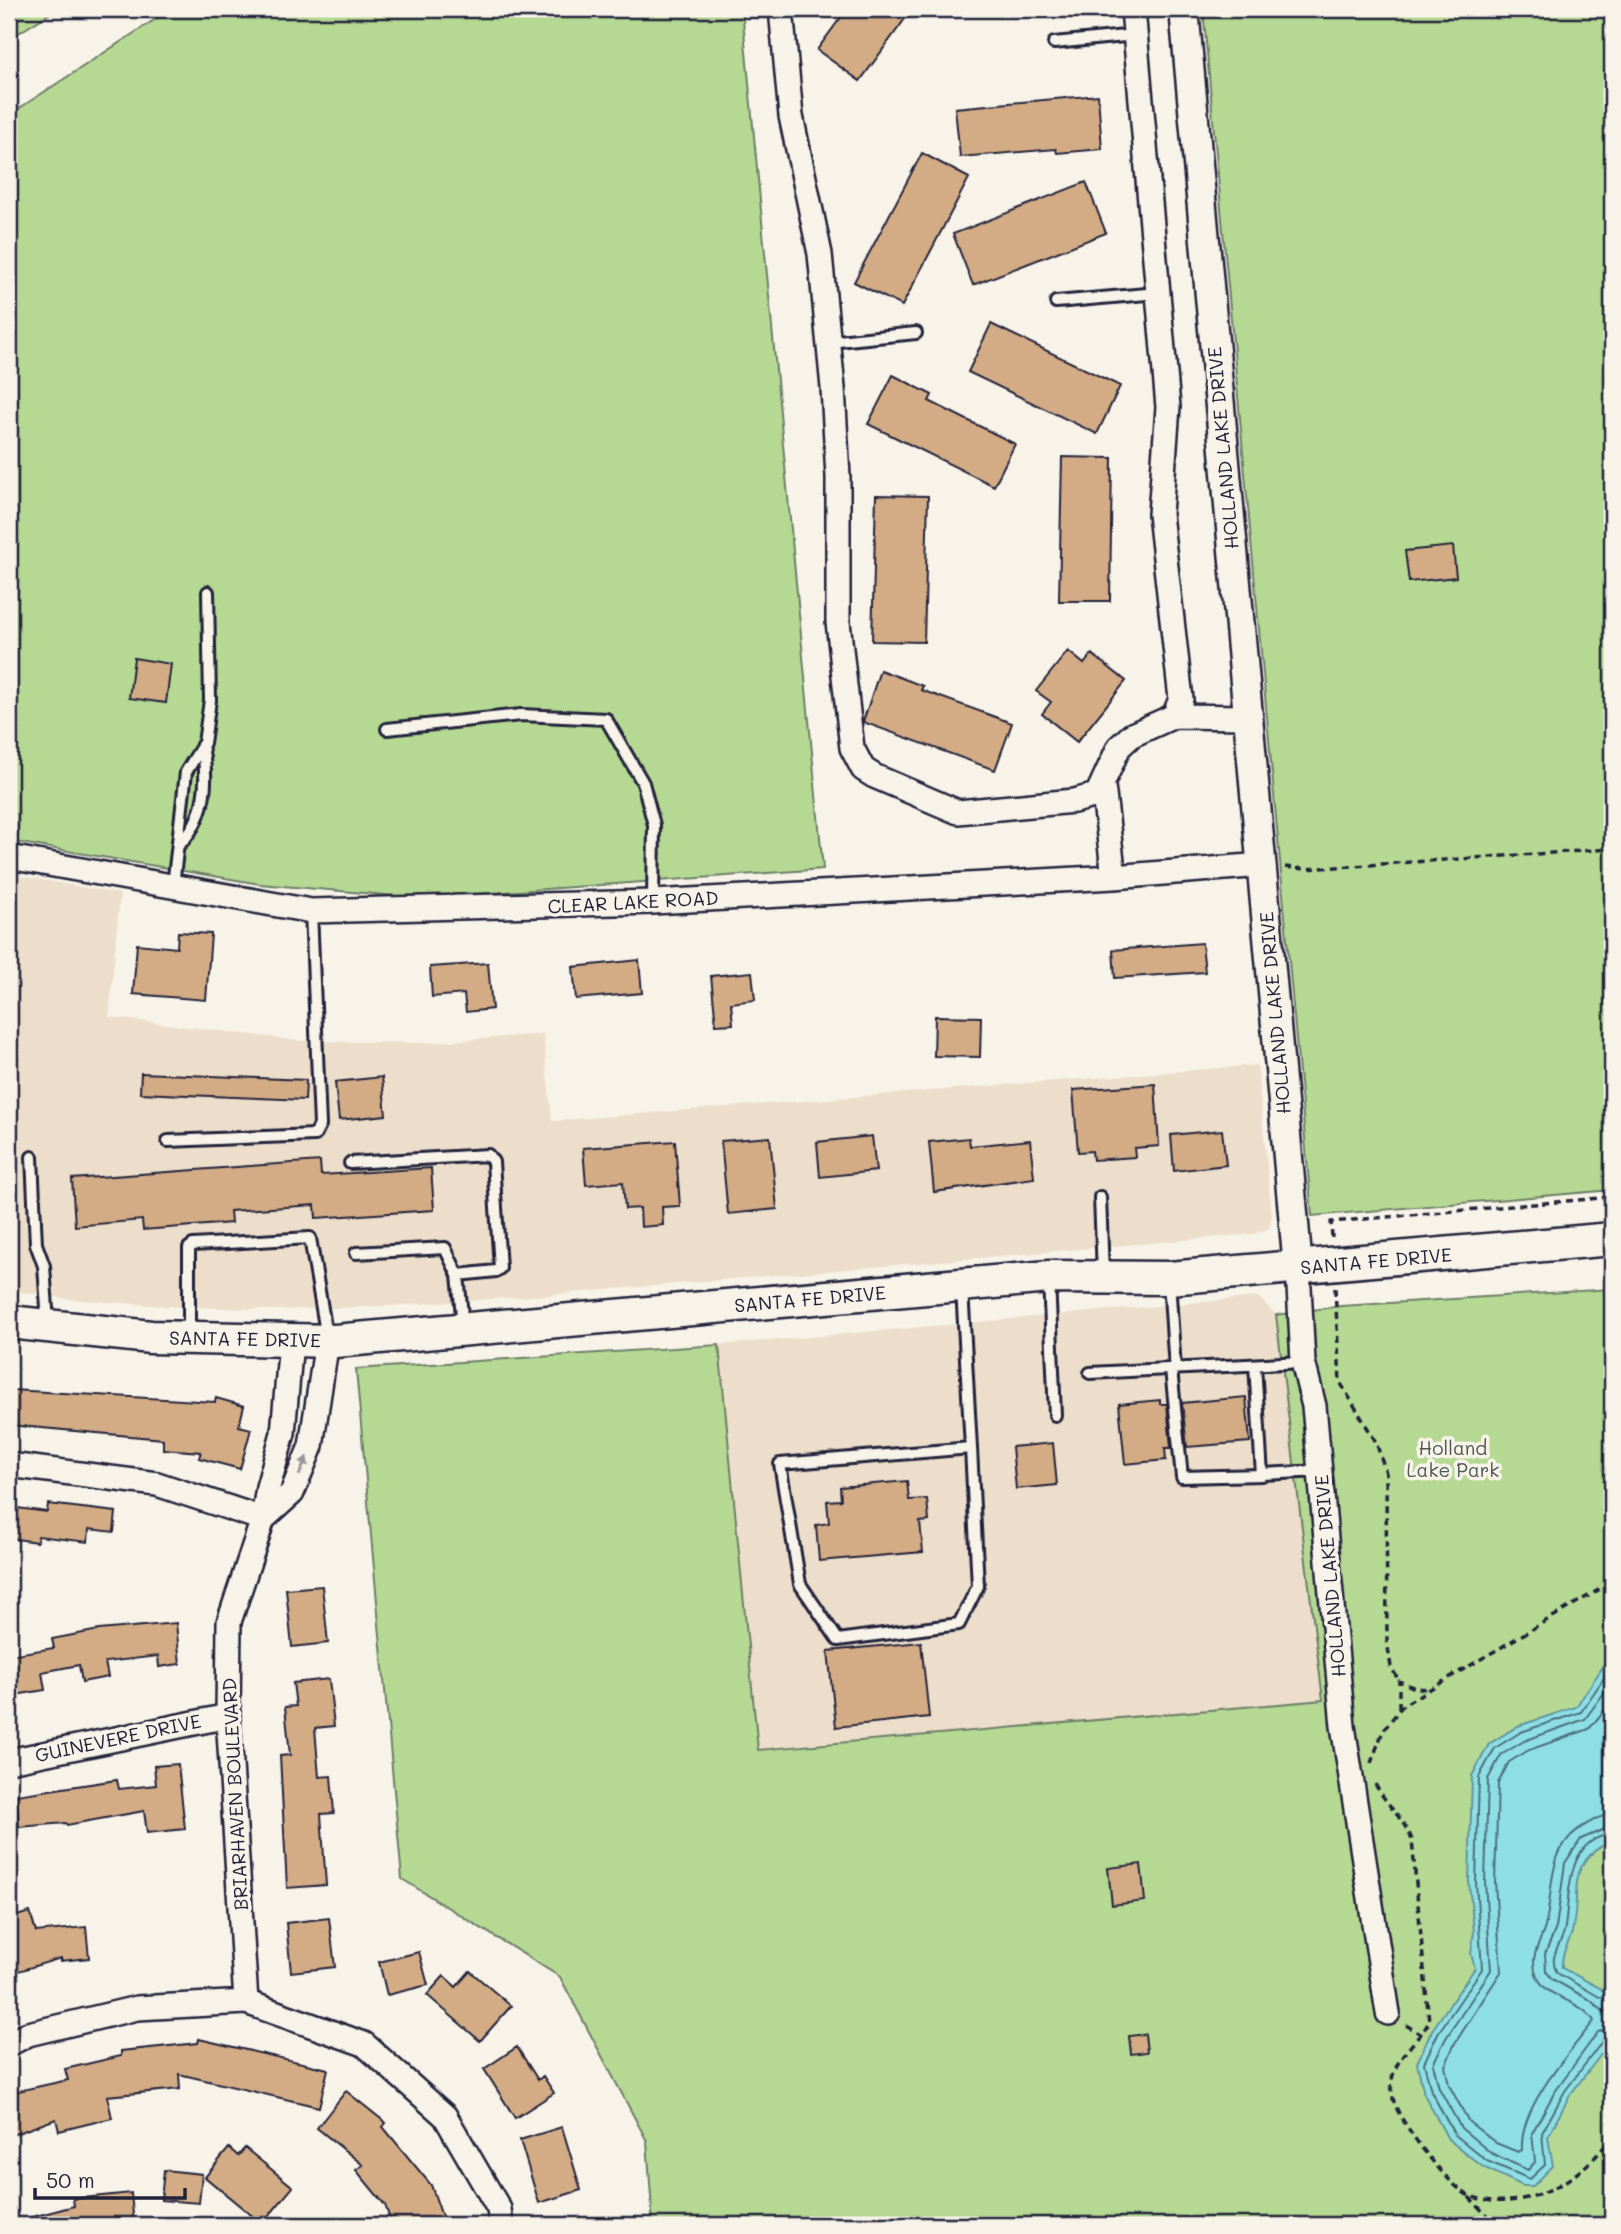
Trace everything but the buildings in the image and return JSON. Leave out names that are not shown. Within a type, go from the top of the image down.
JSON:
[{"type":"main road","name":"SANTA FE DRIVE","points":[[9,1322],[189,1338],[327,1341],[1049,1277],[1169,1278],[1334,1266],[1612,1239]]},
{"type":"street","points":[[781,9],[791,116],[820,254],[838,477],[838,622],[852,748],[856,760],[874,776],[958,812],[1088,799],[1097,795],[1103,786],[1111,759],[1132,735],[1174,716],[1247,717]]},
{"type":"street","points":[[1133,9],[1168,407],[1160,514],[1181,699],[1174,716]]},
{"type":"street","name":"HOLLAND LAKE DRIVE","points":[[1184,9],[1298,1268],[1303,1362],[1314,1406],[1343,1726],[1388,2014]]},
{"type":"street","points":[[1103,786],[1114,877]]},
{"type":"street","name":"CLEAR LAKE ROAD","points":[[9,857],[310,911],[653,902],[1114,877],[1262,864]]},
{"type":"street","name":"BRIARHAVEN BOULEVARD","points":[[246,2002],[228,1716],[229,1622],[263,1519],[268,1488],[283,1433],[292,1341]]},
{"type":"street","points":[[9,1465],[157,1484],[263,1519],[292,1493],[311,1446],[327,1341]]},
{"type":"street","name":"GUINEVERE DRIVE","points":[[9,1761],[228,1716]]},
{"type":"street","points":[[9,2043],[28,2034],[137,2008],[246,2002],[364,2044],[445,2116],[499,2209],[501,2225]]},
{"type":"lane","points":[[1054,43],[1135,36]]},
{"type":"lane","points":[[1056,302],[1158,293]]},
{"type":"lane","points":[[828,342],[916,333]]},
{"type":"lane","points":[[173,886],[186,772],[202,746],[210,700],[208,593]]},
{"type":"lane","points":[[387,729],[521,715],[606,719],[643,783],[654,825],[653,902]]},
{"type":"lane","points":[[178,846],[198,820],[208,774],[202,746]]},
{"type":"lane","points":[[168,1141],[315,1135],[320,1125],[310,911]]},
{"type":"lane","points":[[350,1163],[488,1155],[493,1162],[500,1268],[496,1271],[458,1275]]},
{"type":"lane","points":[[32,1157],[36,1244],[44,1266],[48,1326]]},
{"type":"lane","points":[[1100,1197],[1103,1277]]},
{"type":"lane","points":[[189,1338],[189,1248],[193,1245],[310,1238],[327,1341]]},
{"type":"lane","points":[[356,1253],[445,1248],[458,1275],[463,1329]]},
{"type":"lane","points":[[1049,1277],[1055,1415]]},
{"type":"lane","points":[[1169,1278],[1182,1477],[1320,1471]]},
{"type":"lane","points":[[962,1285],[971,1448],[978,1586],[959,1623],[838,1640],[800,1584],[780,1464],[971,1448]]},
{"type":"lane","points":[[1090,1373],[1303,1362]]},
{"type":"lane","points":[[1255,1365],[1263,1474]]},
{"type":"path","points":[[1262,864],[1307,869],[1612,849]]},
{"type":"path","points":[[1399,1711],[1402,1700],[1399,1681],[1391,1667],[1387,1641],[1385,1473],[1376,1442],[1340,1382],[1331,1222],[1612,1197]]},
{"type":"path","points":[[1372,1772],[1371,1763],[1383,1731],[1399,1711],[1431,1689],[1612,1582]]},
{"type":"path","points":[[1399,1681],[1415,1688],[1431,1689]]},
{"type":"path","points":[[1374,1782],[1387,1806],[1407,1827],[1412,1840],[1419,1944],[1426,1969],[1429,2010],[1429,2022],[1393,2074],[1391,2090],[1395,2106],[1419,2145],[1496,2225]]},
{"type":"path","points":[[1467,2195],[1497,2201],[1517,2200],[1556,2188],[1580,2170],[1612,2136]]},
{"type":"shaded area","points":[[9,874],[120,894],[109,1017],[299,1041],[424,1043],[543,1034],[552,1121],[1257,1065],[1272,1216],[1269,1228],[1254,1234],[390,1306],[276,1310],[165,1306],[67,1299],[9,1290]]},
{"type":"shaded area","points":[[1258,1297],[1276,1315],[1324,1700],[758,1750],[719,1345]]},
{"type":"green space","points":[[9,9],[57,9],[9,39]]},
{"type":"green space","points":[[171,9],[742,9],[823,869],[421,898],[260,884],[9,841],[9,115]]},
{"type":"green space","points":[[1203,9],[1612,9],[1612,1190],[1312,1216]]},
{"type":"green space","name":"Holland Lake Park","points":[[1612,1289],[1612,2225],[653,2225],[647,2141],[560,1977],[402,1879],[356,1369],[719,1345],[758,1750],[1323,1700],[1276,1315],[1341,1306]]},
{"type":"water","points":[[1612,1653],[1612,1840],[1586,1859],[1580,1869],[1575,1916],[1562,1968],[1600,1988],[1612,2000],[1612,2040],[1570,2095],[1548,2137],[1553,2166],[1533,2186],[1523,2186],[1483,2167],[1448,2139],[1424,2094],[1417,2063],[1432,2030],[1475,1968],[1471,1954],[1474,1932],[1469,1883],[1472,1776],[1489,1744],[1518,1726],[1576,1707]]}]
